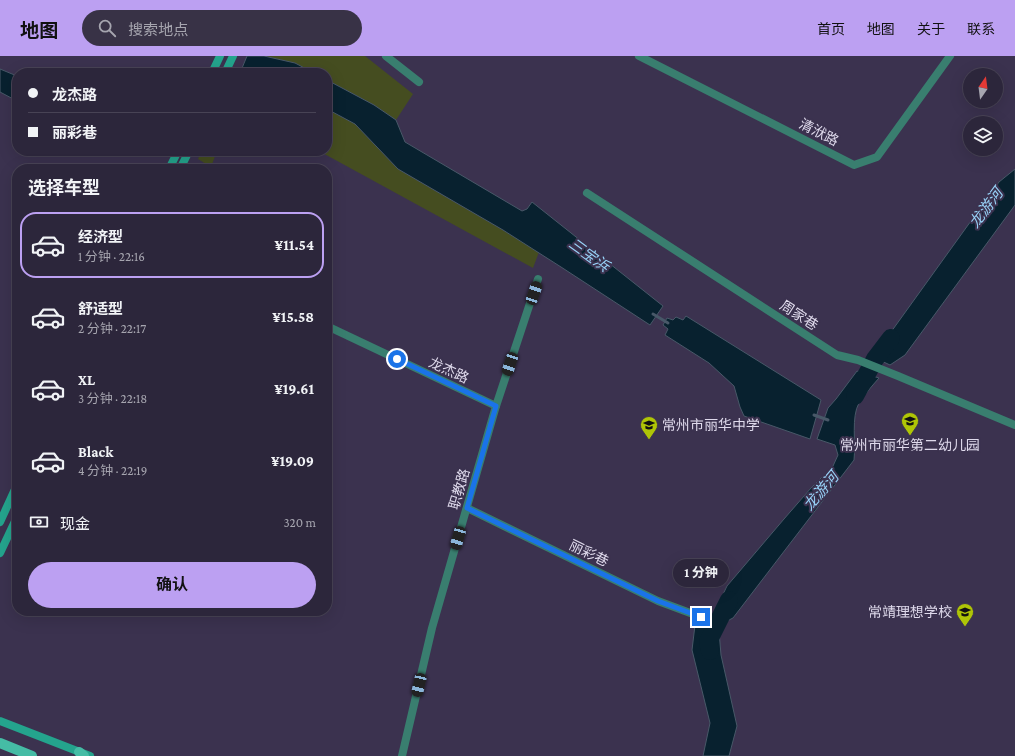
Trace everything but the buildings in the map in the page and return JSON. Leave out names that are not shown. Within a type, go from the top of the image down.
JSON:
[{"type":"main road","points":[[214,68],[220,56]]},
{"type":"main road","points":[[228,68],[232,59]]},
{"type":"main road","points":[[0,522],[12,496]]},
{"type":"main road","points":[[0,553],[12,528]]},
{"type":"main road","points":[[0,721],[81,754],[90,756]]},
{"type":"main road","points":[[0,743],[32,756]]},
{"type":"street","points":[[386,56],[419,82]]},
{"type":"street","name":"清洑路","points":[[639,56],[854,165],[877,157],[950,56]]},
{"type":"street","name":"周家巷","points":[[587,193],[837,355],[858,360],[1015,425]]},
{"type":"street","name":"职教路","points":[[402,756],[432,628],[496,406],[538,279]]},
{"type":"street","name":"龙杰路","points":[[332,328],[496,406]]},
{"type":"street","name":"丽彩巷","points":[[467,508],[658,601],[701,617]]},
{"type":"green space","points":[[264,56],[365,56],[413,94],[396,120],[374,105],[332,83],[332,68],[304,68],[295,63]]},
{"type":"green space","points":[[332,112],[355,124],[398,169],[539,252],[533,268],[328,156],[332,156]]},
{"type":"green space","points":[[200,156],[215,156],[212,164],[206,164],[198,159]]},
{"type":"water","points":[[247,56],[264,56],[295,63],[304,68],[242,68]]},
{"type":"water","points":[[0,69],[12,74],[12,98],[0,92]]},
{"type":"water","points":[[332,83],[374,105],[396,120],[405,142],[522,211],[527,209],[532,202],[663,306],[650,325],[503,230],[398,169],[355,124],[332,112]]},
{"type":"water","points":[[1015,169],[1015,205],[905,355],[890,365],[873,357],[999,182]]},
{"type":"water","points":[[686,316],[821,400],[810,439],[744,416],[734,386],[709,363],[665,335],[668,329],[663,325],[667,318],[673,320],[676,317],[683,320]]},
{"type":"water","points":[[857,371],[879,378],[859,403],[855,415],[854,460],[733,618],[723,623],[714,618],[717,607],[727,586],[811,488],[833,466],[838,455],[835,445],[817,439],[828,408]]},
{"type":"water","points":[[695,625],[707,626],[719,631],[721,655],[737,726],[729,756],[703,756],[710,723],[692,650]]},
{"type":"waterway","name":"三宝浜","points":[[653,314],[668,323]]},
{"type":"waterway","name":"龙游河","points":[[855,396],[875,359],[891,338]]},
{"type":"waterway","name":"三宝浜","points":[[814,415],[828,420]]},
{"type":"waterway","name":"龙游河","points":[[710,651],[708,642],[729,600]]},
{"type":"place","name":"常州市丽华第二幼儿园","points":[[910,436]]},
{"type":"place","name":"常州市丽华中学","points":[[649,440]]},
{"type":"place","name":"常靖理想学校","points":[[965,627]]},
{"type":"route","points":[[397,359],[496,406],[467,508],[658,601],[701,617]]}]
